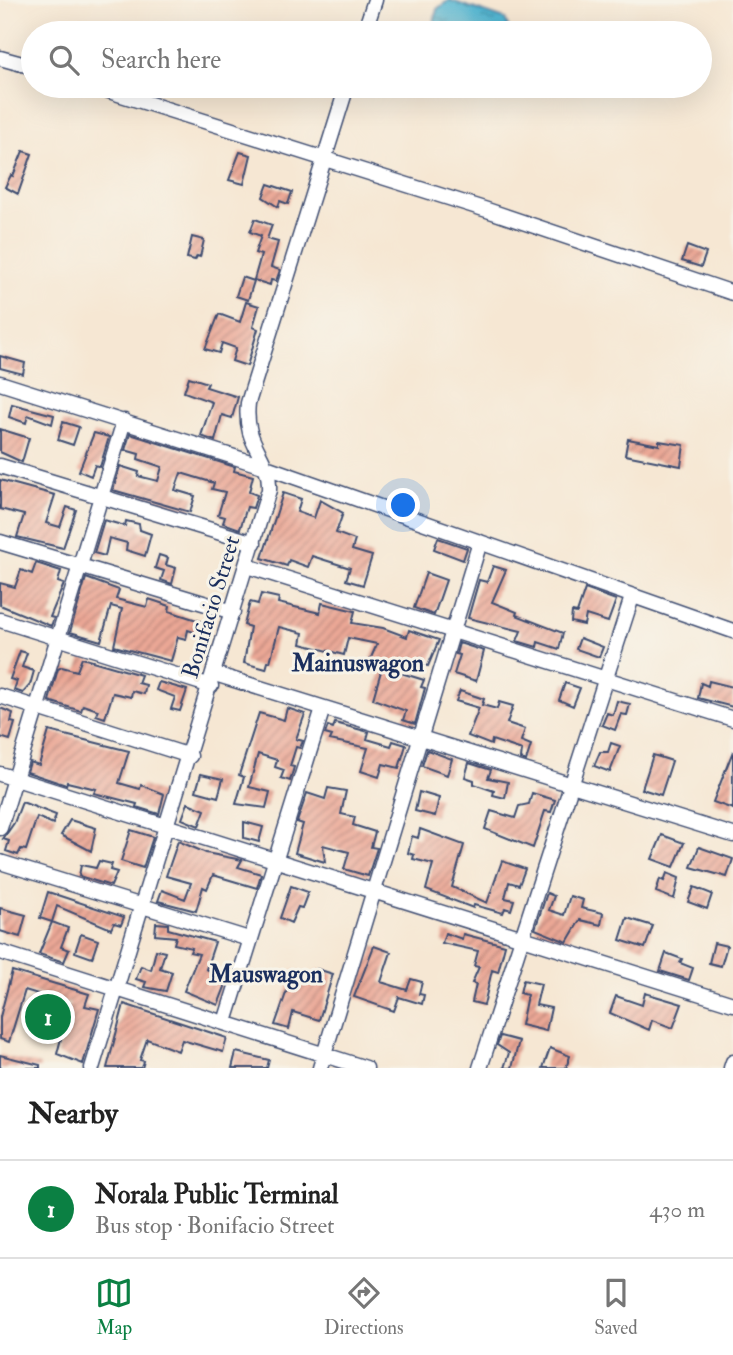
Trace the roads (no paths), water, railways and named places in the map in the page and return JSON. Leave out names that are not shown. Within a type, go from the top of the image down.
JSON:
[{"type":"street","points":[[368,21],[375,0]]},
{"type":"street","points":[[0,58],[21,64]]},
{"type":"street","points":[[130,98],[500,214],[733,293]]},
{"type":"street","name":"Bonifacio Street","points":[[92,1068],[190,756],[269,490],[266,467],[250,439],[246,422],[248,403],[343,98]]},
{"type":"street","points":[[0,383],[266,467],[733,631]]},
{"type":"street","points":[[0,828],[124,421]]},
{"type":"street","points":[[0,466],[254,543]]},
{"type":"street","points":[[0,542],[233,612]]},
{"type":"street","points":[[323,1062],[480,542]]},
{"type":"street","points":[[247,566],[733,719]]},
{"type":"street","points":[[480,1068],[632,597]]},
{"type":"street","points":[[0,620],[56,638],[323,708],[733,835]]},
{"type":"street","points":[[0,696],[190,756]]},
{"type":"street","points":[[225,1022],[323,708]]},
{"type":"street","points":[[0,774],[733,1004]]},
{"type":"street","points":[[0,862],[249,939]]},
{"type":"street","points":[[0,951],[225,1022],[323,1062],[366,1068]]},
{"type":"street","points":[[731,1068],[733,1062]]},
{"type":"water","points":[[449,0],[506,21],[434,21],[437,9]]},
{"type":"place","name":"Norala Public Terminal","points":[[48,1017]]},
{"type":"district","name":"Mainuswagon","points":[[358,663]]},
{"type":"district","name":"Mauswagon","points":[[266,974]]}]
